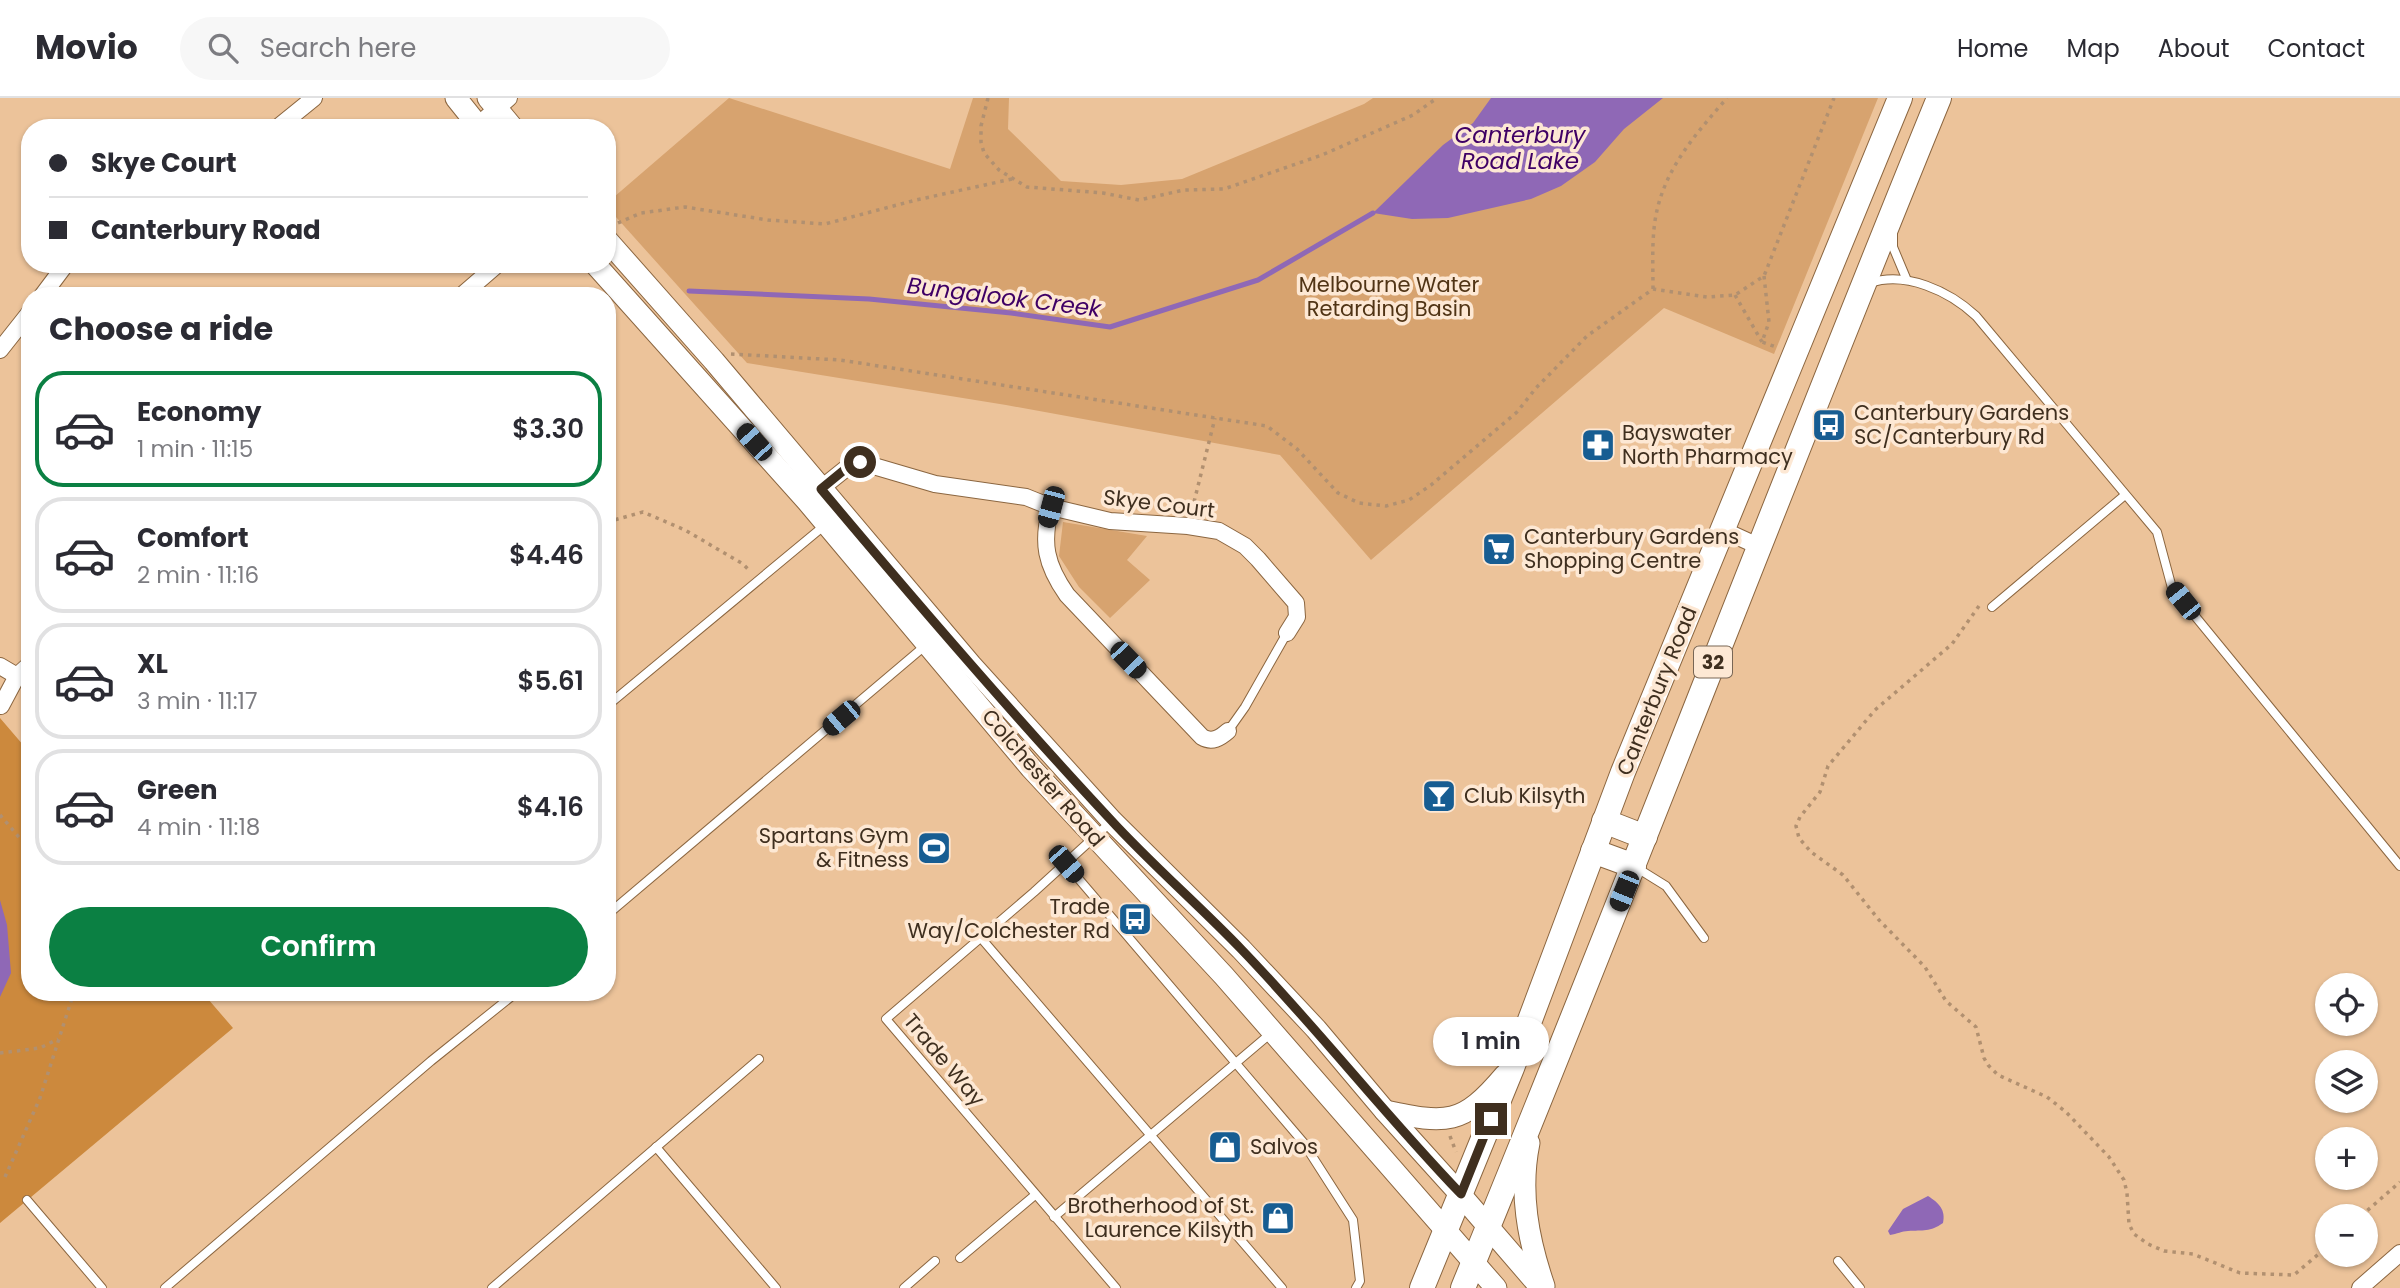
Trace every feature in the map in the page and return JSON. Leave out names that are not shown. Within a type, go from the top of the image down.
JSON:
[{"type":"main road","points":[[456,98],[473,119]]},
{"type":"main road","name":"Canterbury Road","points":[[1422,1288],[1512,1068],[1604,821],[1900,98]]},
{"type":"main road","name":"Canterbury Road","points":[[1463,1288],[1534,1117],[1758,546],[1939,98]]},
{"type":"main road","points":[[498,101],[508,119]]},
{"type":"main road","name":"Colchester Road","points":[[616,236],[814,495]]},
{"type":"main road","name":"Colchester Road","points":[[604,273],[814,495],[935,637],[1112,821],[1241,949],[1543,1288]]},
{"type":"main road","name":"Colchester Road","points":[[935,637],[1031,768],[1224,976],[1496,1288]]},
{"type":"main road","points":[[1604,821],[1645,837]]},
{"type":"main road","points":[[1593,851],[1634,866]]},
{"type":"main road","points":[[1385,1111],[1432,1121],[1454,1116],[1475,1106],[1512,1068]]},
{"type":"main road","points":[[1534,1117],[1525,1162],[1524,1193],[1531,1243],[1543,1288]]},
{"type":"street","points":[[288,119],[314,98]]},
{"type":"street","points":[[484,119],[498,101]]},
{"type":"street","points":[[471,287],[488,273]]},
{"type":"street","points":[[0,350],[21,323]]},
{"type":"street","name":"Skye Court","points":[[814,495],[849,466],[860,462],[934,484],[1026,497],[1051,507],[1110,521],[1188,526],[1219,531],[1231,537],[1258,559],[1296,603],[1297,617],[1287,633]]},
{"type":"street","points":[[1051,507],[1047,523],[1047,553],[1056,579],[1079,609],[1202,737],[1208,740],[1225,733]]},
{"type":"street","points":[[1723,530],[1758,546]]},
{"type":"street","points":[[0,666],[17,676]]},
{"type":"street","points":[[1,706],[21,672]]},
{"type":"street","points":[[2360,1288],[2400,1254]]},
{"type":"lane","points":[[1894,209],[1893,247],[1906,278]]},
{"type":"lane","points":[[1861,289],[1878,280],[1906,278],[1964,305],[1976,316],[2157,532],[2172,588],[2400,866]]},
{"type":"lane","points":[[1992,607],[2125,495]]},
{"type":"lane","points":[[616,699],[834,518]]},
{"type":"lane","points":[[1225,733],[1257,687],[1287,633]]},
{"type":"lane","points":[[616,907],[935,637]]},
{"type":"lane","name":"Trade Way","points":[[1112,821],[982,938],[886,1019],[1116,1288]]},
{"type":"lane","points":[[1066,864],[1303,1142],[1353,1220],[1360,1281],[1356,1288]]},
{"type":"lane","points":[[1634,866],[1666,886],[1704,938]]},
{"type":"lane","points":[[982,938],[1282,1288]]},
{"type":"lane","points":[[165,1288],[431,1061],[506,1001]]},
{"type":"lane","points":[[1054,1217],[1272,1032]]},
{"type":"lane","points":[[492,1288],[759,1059]]},
{"type":"lane","points":[[656,1147],[776,1288]]},
{"type":"lane","points":[[960,1258],[1035,1195]]},
{"type":"lane","points":[[27,1200],[102,1288]]},
{"type":"lane","points":[[904,1288],[935,1261]]},
{"type":"lane","points":[[1838,1261],[1860,1288]]},
{"type":"path","points":[[988,98],[981,126],[984,152],[999,170],[1027,187],[1104,193],[1139,200],[1184,190],[1224,189],[1322,155],[1413,115],[1437,98]]},
{"type":"path","points":[[1653,289],[1654,227],[1666,178],[1689,140],[1727,98]]},
{"type":"path","points":[[1762,342],[1769,323],[1764,276],[1834,98]]},
{"type":"path","points":[[616,230],[641,213],[685,207],[768,220],[825,224],[916,200],[1014,179]]},
{"type":"path","points":[[713,361],[727,354],[840,360],[1267,426],[1297,449],[1338,493],[1359,503],[1385,506],[1409,500],[1431,485],[1517,412],[1536,388],[1587,336],[1653,289],[1707,298],[1735,295],[1764,276]]},
{"type":"path","points":[[1735,295],[1762,342],[1779,349]]},
{"type":"path","points":[[1188,526],[1215,418]]},
{"type":"path","points":[[616,521],[643,512],[663,519],[743,564],[759,580]]},
{"type":"path","points":[[1984,599],[1952,644],[1875,710],[1828,766],[1820,793],[1796,826],[1799,838],[1811,852],[1843,876],[1879,920],[1925,967],[1946,1001],[1976,1027],[1984,1058],[1998,1075],[2047,1097],[2066,1112],[2109,1157],[2124,1180],[2129,1224],[2134,1234],[2164,1251],[2193,1254],[2240,1273],[2294,1275],[2315,1257]]},
{"type":"path","points":[[0,815],[21,840]]},
{"type":"path","points":[[5,1177],[40,1098],[71,1001]]},
{"type":"path","points":[[0,1053],[40,1048],[60,1038]]},
{"type":"path","points":[[1448,1130],[1456,1154]]},
{"type":"path","points":[[2375,1204],[2400,1182]]},
{"type":"green space","name":"Melbourne Water Retarding Basin","points":[[729,98],[950,169],[973,98],[1009,98],[1008,129],[1061,181],[1121,185],[1182,179],[1373,98],[1878,98],[1774,354],[1664,308],[1371,560],[1280,455],[1006,405],[747,363],[616,217],[616,195]]},
{"type":"green space","points":[[1063,522],[1147,536],[1127,560],[1150,580],[1110,618],[1079,587],[1059,556]]},
{"type":"shaded area","points":[[0,718],[21,742],[21,1001],[210,1001],[233,1028],[0,1223]]},
{"type":"water","name":"Canterbury Road Lake","points":[[1491,98],[1663,98],[1624,129],[1595,162],[1561,186],[1531,199],[1448,218],[1412,219],[1373,213],[1443,145],[1473,123]]},
{"type":"water","points":[[0,900],[7,925],[11,973],[0,997]]},
{"type":"water","points":[[1928,1196],[1941,1207],[1943,1223],[1930,1229],[1890,1235],[1888,1231],[1903,1209]]},
{"type":"waterway","name":"Bungalook Creek","points":[[689,291],[869,299],[1011,313],[1110,327],[1258,280],[1373,213]]},
{"type":"place","name":"Canterbury Gardens SC/Canterbury Rd","points":[[1829,425]]},
{"type":"place","name":"Bayswater North Pharmacy","points":[[1598,445]]},
{"type":"place","name":"Canterbury Gardens Shopping Centre","points":[[1499,549]]},
{"type":"place","name":"Club Kilsyth","points":[[1439,796]]},
{"type":"place","name":"Spartans Gym & Fitness","points":[[934,848]]},
{"type":"place","name":"Trade Way/Colchester Rd","points":[[1135,919]]},
{"type":"place","name":"Salvos","points":[[1225,1147]]},
{"type":"place","name":"Brotherhood of St. Laurence Kilsyth","points":[[1278,1218]]},
{"type":"route","points":[[860,462],[849,466],[821,489],[971,665],[1094,802],[1241,949],[1461,1194],[1491,1119]]}]
